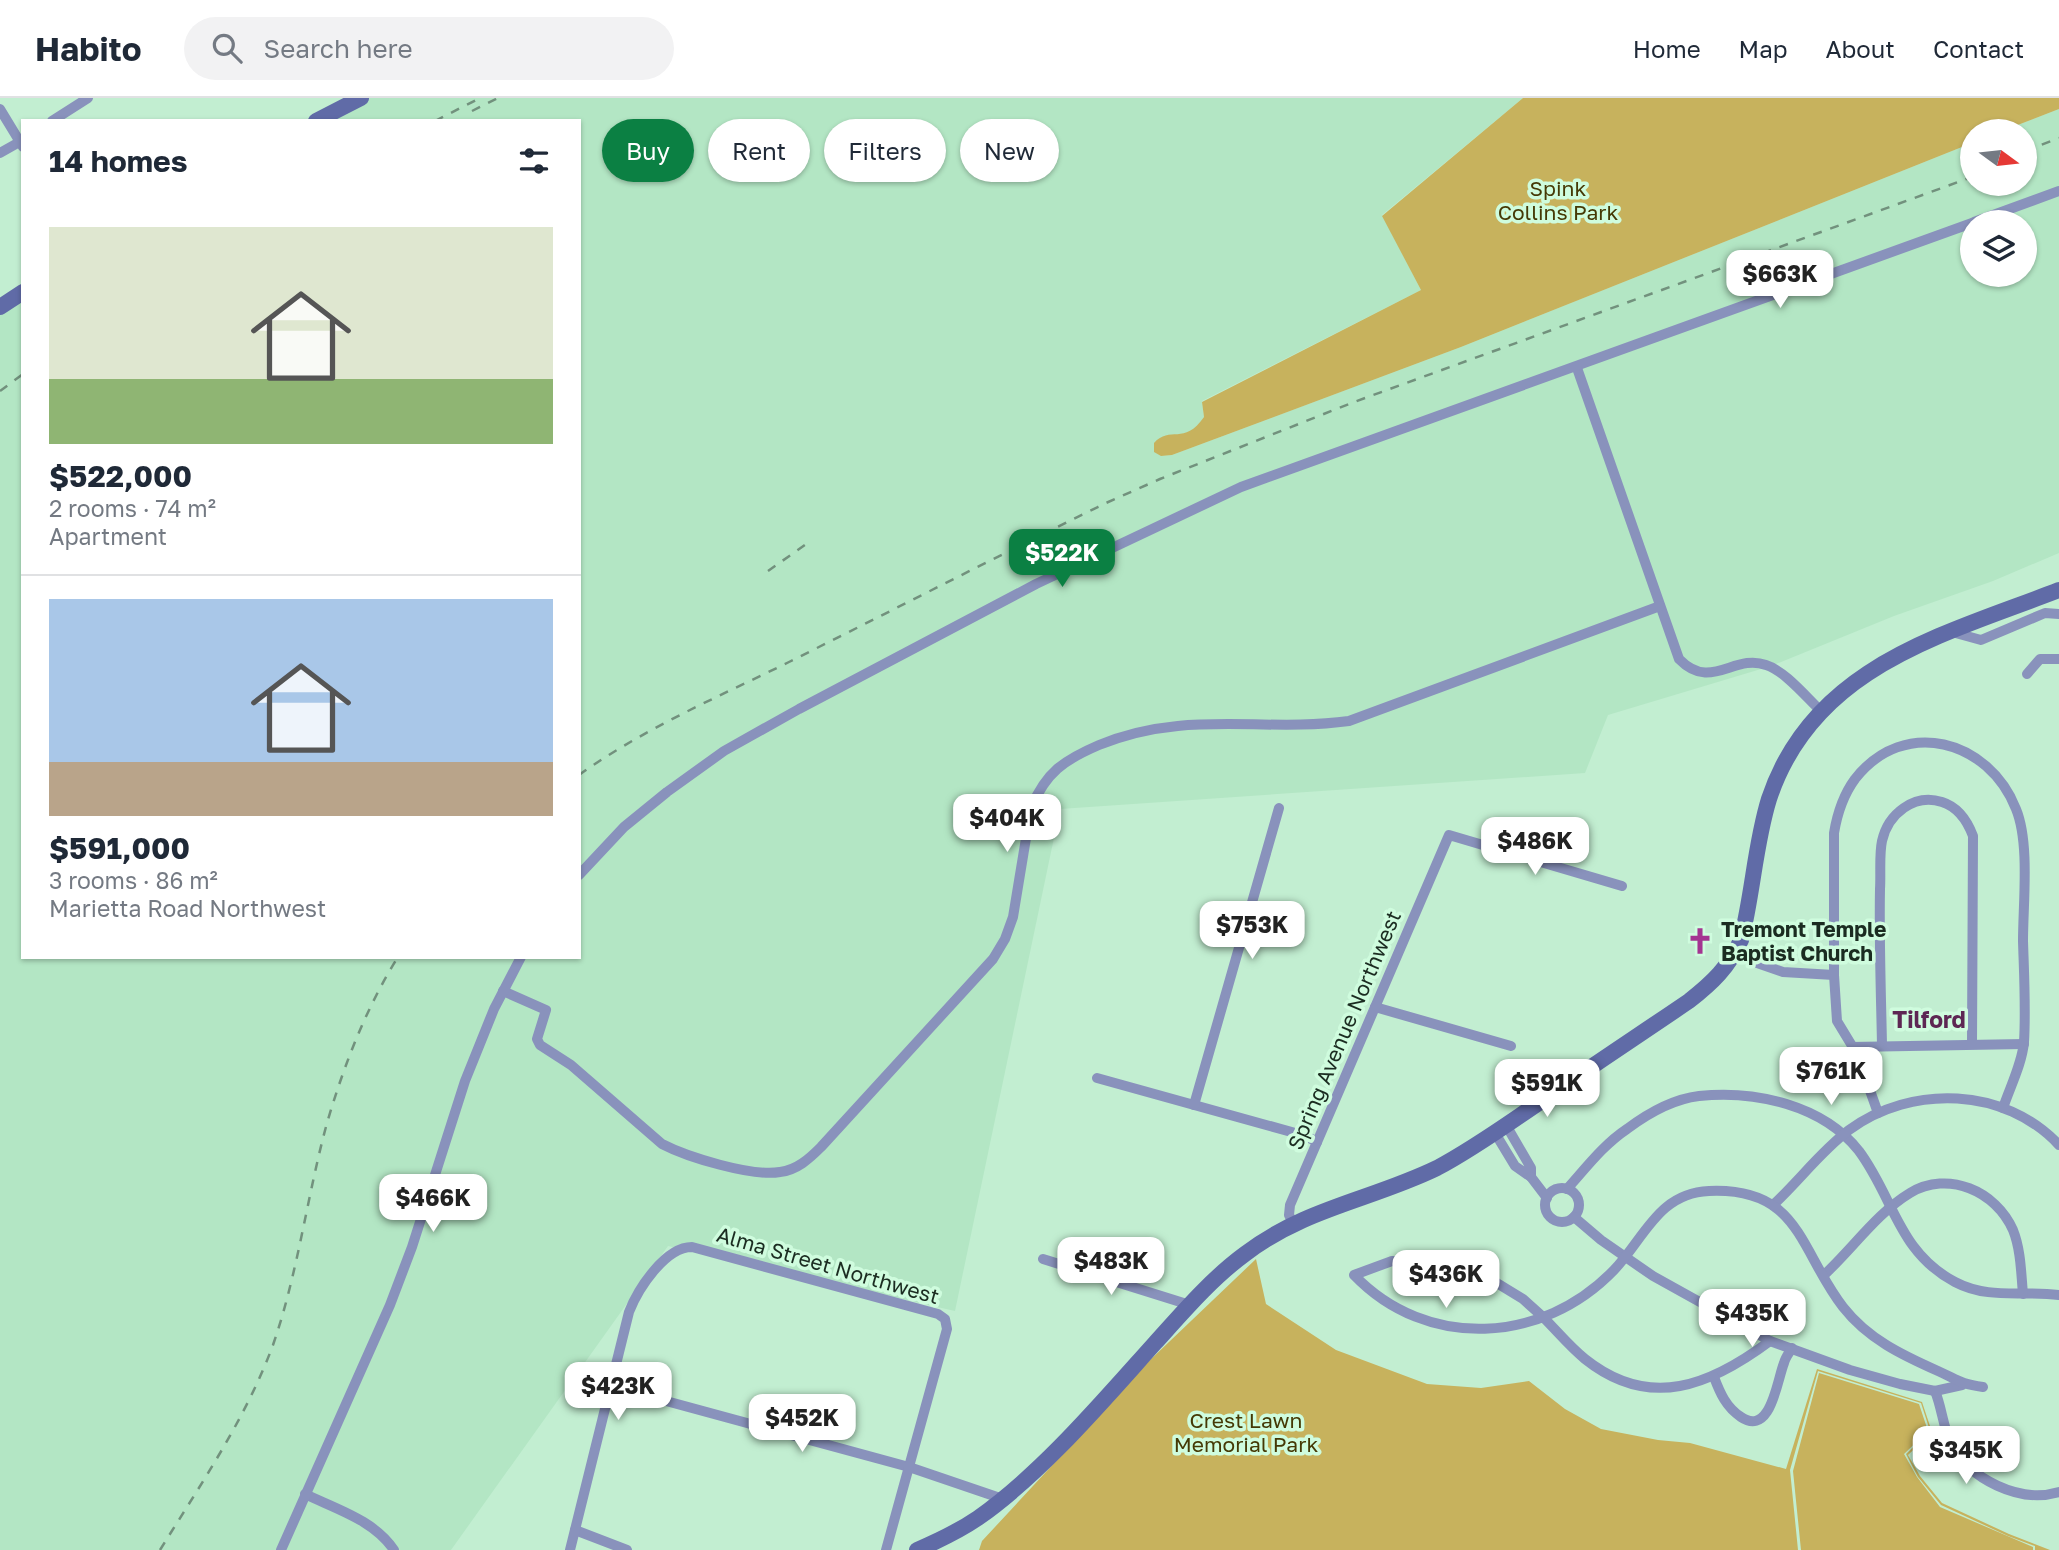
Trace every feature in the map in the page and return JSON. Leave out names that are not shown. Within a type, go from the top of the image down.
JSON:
[{"type":"main road","points":[[320,119],[361,98]]},
{"type":"main road","points":[[0,307],[21,293]]},
{"type":"main road","points":[[917,1550],[975,1520],[1003,1499],[1109,1394],[1189,1305],[1242,1256],[1293,1223],[1393,1187],[1437,1167],[1500,1129],[1689,1001],[1714,981],[1734,955],[1745,923],[1762,824],[1770,797],[1798,740],[1821,711],[1838,694],[1883,662],[2059,590]]},
{"type":"street","points":[[55,119],[88,98]]},
{"type":"street","points":[[0,109],[21,141]]},
{"type":"street","points":[[0,153],[21,143]]},
{"type":"street","points":[[2008,210],[2059,191]]},
{"type":"street","points":[[581,873],[624,827],[724,751],[1036,584],[1241,487],[1960,228]]},
{"type":"street","points":[[1577,368],[1675,650],[1685,666],[1702,673],[1728,670],[1750,662],[1767,665],[1778,670],[1821,711]]},
{"type":"street","points":[[503,990],[545,1010],[537,1039],[540,1045],[571,1065],[662,1144],[673,1150],[742,1170],[781,1172],[804,1164],[821,1147],[993,959],[1005,939],[1013,917],[1031,808],[1038,792],[1059,766],[1076,755],[1142,730],[1168,725],[1349,721],[1660,606]]},
{"type":"street","points":[[1952,632],[1981,640],[2045,613],[2059,614]]},
{"type":"street","points":[[2027,674],[2040,659],[2059,659]]},
{"type":"street","points":[[1878,1113],[1857,1054],[1837,1021],[1834,975],[1834,833],[1837,814],[1853,780],[1879,757],[1912,743],[1932,741],[1967,751],[1984,763],[2008,792],[2022,826],[2024,1044],[2003,1108]]},
{"type":"street","points":[[1882,1045],[1882,841],[1894,816],[1903,808],[1928,799],[1953,807],[1969,825],[1973,836],[1972,1044]]},
{"type":"street","points":[[1194,1105],[1279,808]]},
{"type":"street","name":"Spring Avenue Northwest","points":[[1293,1223],[1289,1215],[1290,1205],[1450,835],[1622,886]]},
{"type":"street","points":[[1734,955],[1783,972],[1834,975]]},
{"type":"street","points":[[281,1550],[390,1305],[412,1247],[465,1081],[503,990],[520,959]]},
{"type":"street","points":[[1375,1007],[1511,1046]]},
{"type":"street","points":[[1852,1047],[2024,1044]]},
{"type":"street","points":[[1097,1078],[1306,1136],[1317,1142]]},
{"type":"street","points":[[1567,1189],[1608,1144],[1628,1128],[1675,1102],[1699,1096],[1745,1096],[1798,1108],[1821,1119],[1843,1136],[1857,1149],[1871,1170],[1916,1253],[1955,1282],[1994,1294],[2059,1295]]},
{"type":"street","points":[[1773,1205],[1843,1136],[1878,1113],[1914,1100],[1936,1098],[1977,1101],[2003,1108],[2036,1125],[2059,1145]]},
{"type":"street","points":[[1500,1129],[1515,1166],[1531,1177],[1547,1198]]},
{"type":"street","points":[[1824,1275],[1890,1207],[1910,1193],[1932,1184],[1962,1185],[1976,1190],[2000,1210],[2014,1233],[2023,1294]]},
{"type":"street","points":[[1567,1189],[1578,1199],[1578,1211],[1574,1217],[1563,1222],[1550,1218],[1546,1211],[1547,1198],[1555,1190],[1567,1189]]},
{"type":"street","points":[[1770,1340],[1741,1362],[1714,1377],[1664,1389],[1635,1385],[1608,1374],[1584,1359],[1543,1317],[1523,1298],[1482,1274],[1425,1263],[1392,1261],[1354,1275],[1388,1304],[1443,1326],[1476,1331],[1523,1324],[1543,1317],[1583,1296],[1614,1270],[1652,1220],[1666,1207],[1684,1197],[1705,1191],[1729,1191],[1751,1195],[1773,1205],[1787,1216],[1797,1228],[1841,1304],[1856,1322],[1903,1356],[1962,1385]]},
{"type":"street","points":[[1574,1217],[1625,1257],[1674,1289],[1791,1349],[1850,1370],[1936,1391],[1962,1385],[1983,1387]]},
{"type":"street","name":"Alma Street Northwest","points":[[611,1386],[629,1312],[643,1284],[677,1250],[692,1247],[943,1317],[947,1329],[886,1550]]},
{"type":"street","points":[[1043,1259],[1189,1305]]},
{"type":"street","points":[[1714,1377],[1726,1404],[1746,1420],[1758,1420],[1767,1413],[1784,1360],[1791,1349]]},
{"type":"street","points":[[570,1550],[611,1386],[909,1467],[1003,1499]]},
{"type":"street","points":[[1936,1391],[1951,1444],[1974,1473],[1990,1482],[2031,1494],[2059,1492]]},
{"type":"street","points":[[305,1494],[370,1525],[394,1550]]},
{"type":"street","points":[[575,1530],[627,1550]]},
{"type":"shaded area","points":[[354,98],[1523,98],[1382,215],[1421,290],[1202,401],[1204,417],[1195,430],[1181,435],[1167,435],[1161,456],[1172,455],[1461,347],[1960,148],[1960,196],[2037,196],[2037,119],[2033,119],[2059,109],[2059,553],[1771,666],[1608,715],[1585,773],[1060,809],[955,1311],[668,1246],[451,1550],[0,1550],[0,304],[21,290],[21,959],[581,959],[581,119],[311,119]]},
{"type":"green space","name":"Spink Collins Park","points":[[1523,98],[2059,98],[2059,109],[2033,119],[1960,119],[1960,148],[1461,347],[1172,455],[1161,456],[1154,452],[1154,443],[1160,438],[1184,433],[1197,426],[1204,417],[1202,402],[1421,290],[1382,216]]},
{"type":"green space","name":"Crest Lawn Memorial Park","points":[[1256,1259],[1266,1304],[1336,1350],[1427,1384],[1481,1388],[1529,1381],[1565,1409],[1601,1429],[1690,1443],[1786,1469],[1817,1369],[1922,1402],[1932,1432],[1908,1455],[1920,1476],[1942,1503],[2050,1550],[2035,1550],[2035,1546],[1941,1505],[1918,1477],[1906,1454],[1930,1431],[1921,1403],[1818,1371],[1790,1470],[1798,1550],[979,1550],[982,1541],[1148,1362]]},
{"type":"green space","points":[[1819,1373],[1919,1404],[1928,1431],[1904,1454],[1917,1477],[1940,1507],[2033,1547],[2033,1550],[1801,1550],[1793,1471]]},
{"type":"railway","points":[[439,119],[480,98]]},
{"type":"railway","points":[[472,111],[498,98]]},
{"type":"railway","points":[[2037,146],[2059,138]]},
{"type":"railway","points":[[581,774],[603,758],[681,714],[1106,503],[1160,479],[1354,402],[1960,181]]},
{"type":"railway","points":[[0,391],[21,375]]},
{"type":"railway","points":[[768,571],[812,540]]},
{"type":"railway","points":[[160,1550],[236,1425],[273,1345],[282,1318],[334,1101],[348,1058],[366,1017],[397,959]]},
{"type":"place","name":"Tremont Temple Baptist Church","points":[[1700,941]]},
{"type":"district","name":"Tilford","points":[[1929,1019]]}]
